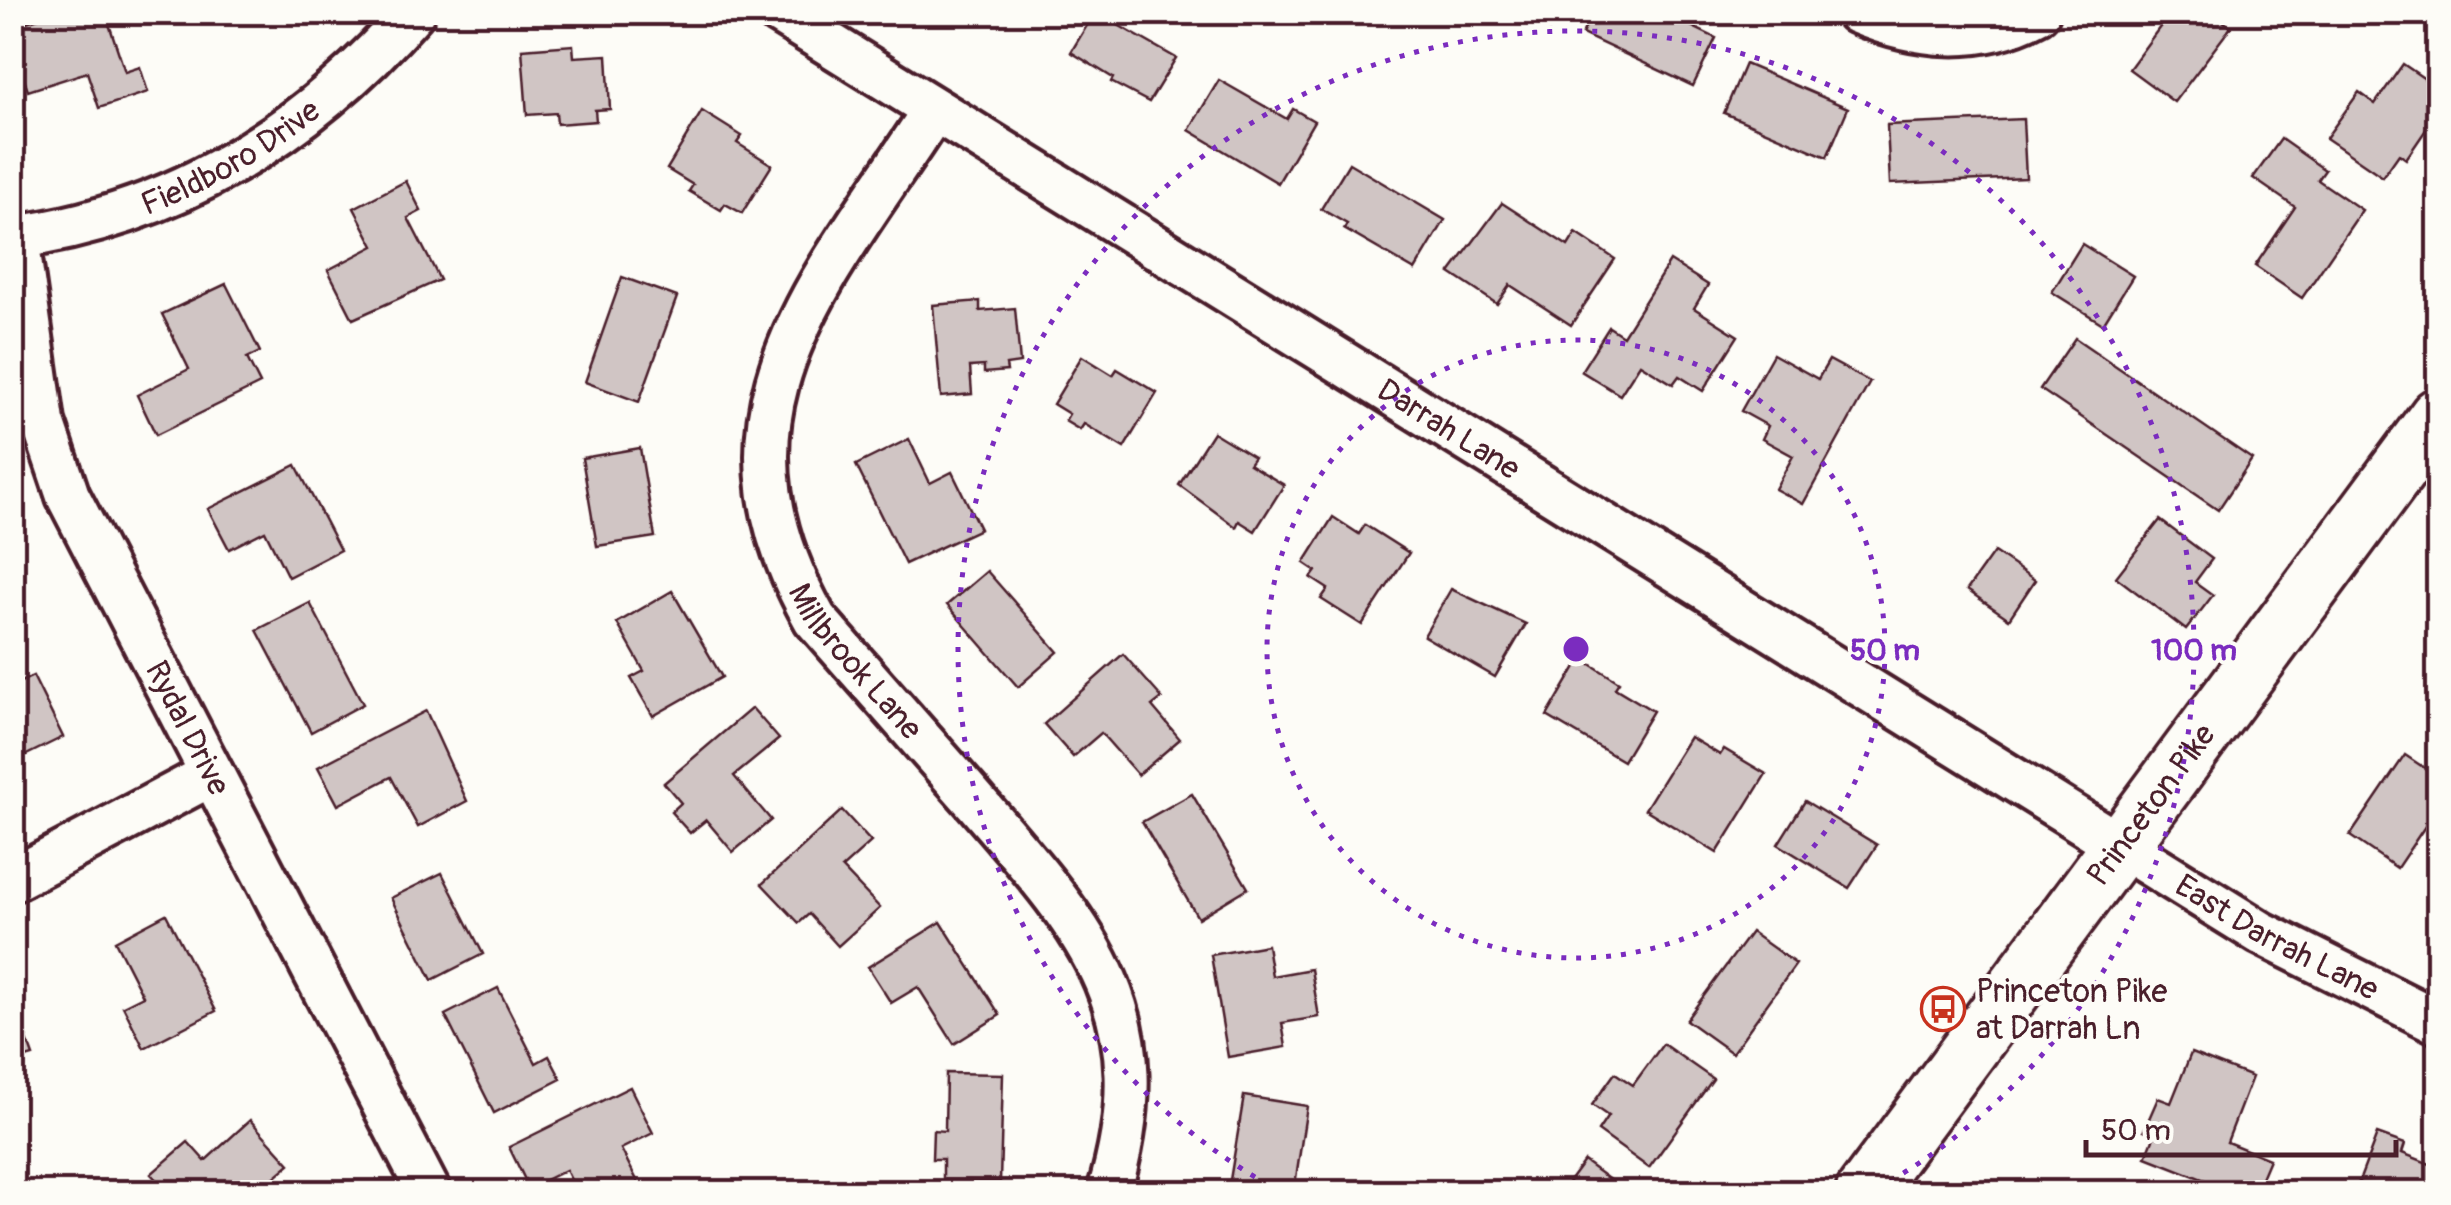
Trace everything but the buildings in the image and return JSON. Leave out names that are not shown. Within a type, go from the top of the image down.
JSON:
[{"type":"main road","name":"Princeton Pike","points":[[1864,1192],[2438,416]]},
{"type":"street","name":"Fieldboro Drive","points":[[14,238],[97,221],[168,196],[236,163],[300,122],[353,78],[414,12]]},
{"type":"street","name":"Darrah Lane","points":[[778,12],[2118,846]]},
{"type":"street","points":[[1857,12],[1895,28],[1940,35],[1988,31],[2038,12]]},
{"type":"street","name":"Millbrook Lane","points":[[934,110],[800,318],[780,363],[767,416],[764,470],[771,519],[788,571],[815,618],[1056,894],[1100,964],[1117,1013],[1126,1071],[1124,1129],[1108,1192]]},
{"type":"street","name":"Rydal Drive","points":[[14,238],[40,403],[68,496],[429,1192]]},
{"type":"street","points":[[12,880],[212,774]]},
{"type":"street","name":"East Darrah Lane","points":[[2118,846],[2261,933],[2438,1022]]},
{"type":"place","name":"Princeton Pike at Darrah Ln","points":[[1943,1009]]}]
